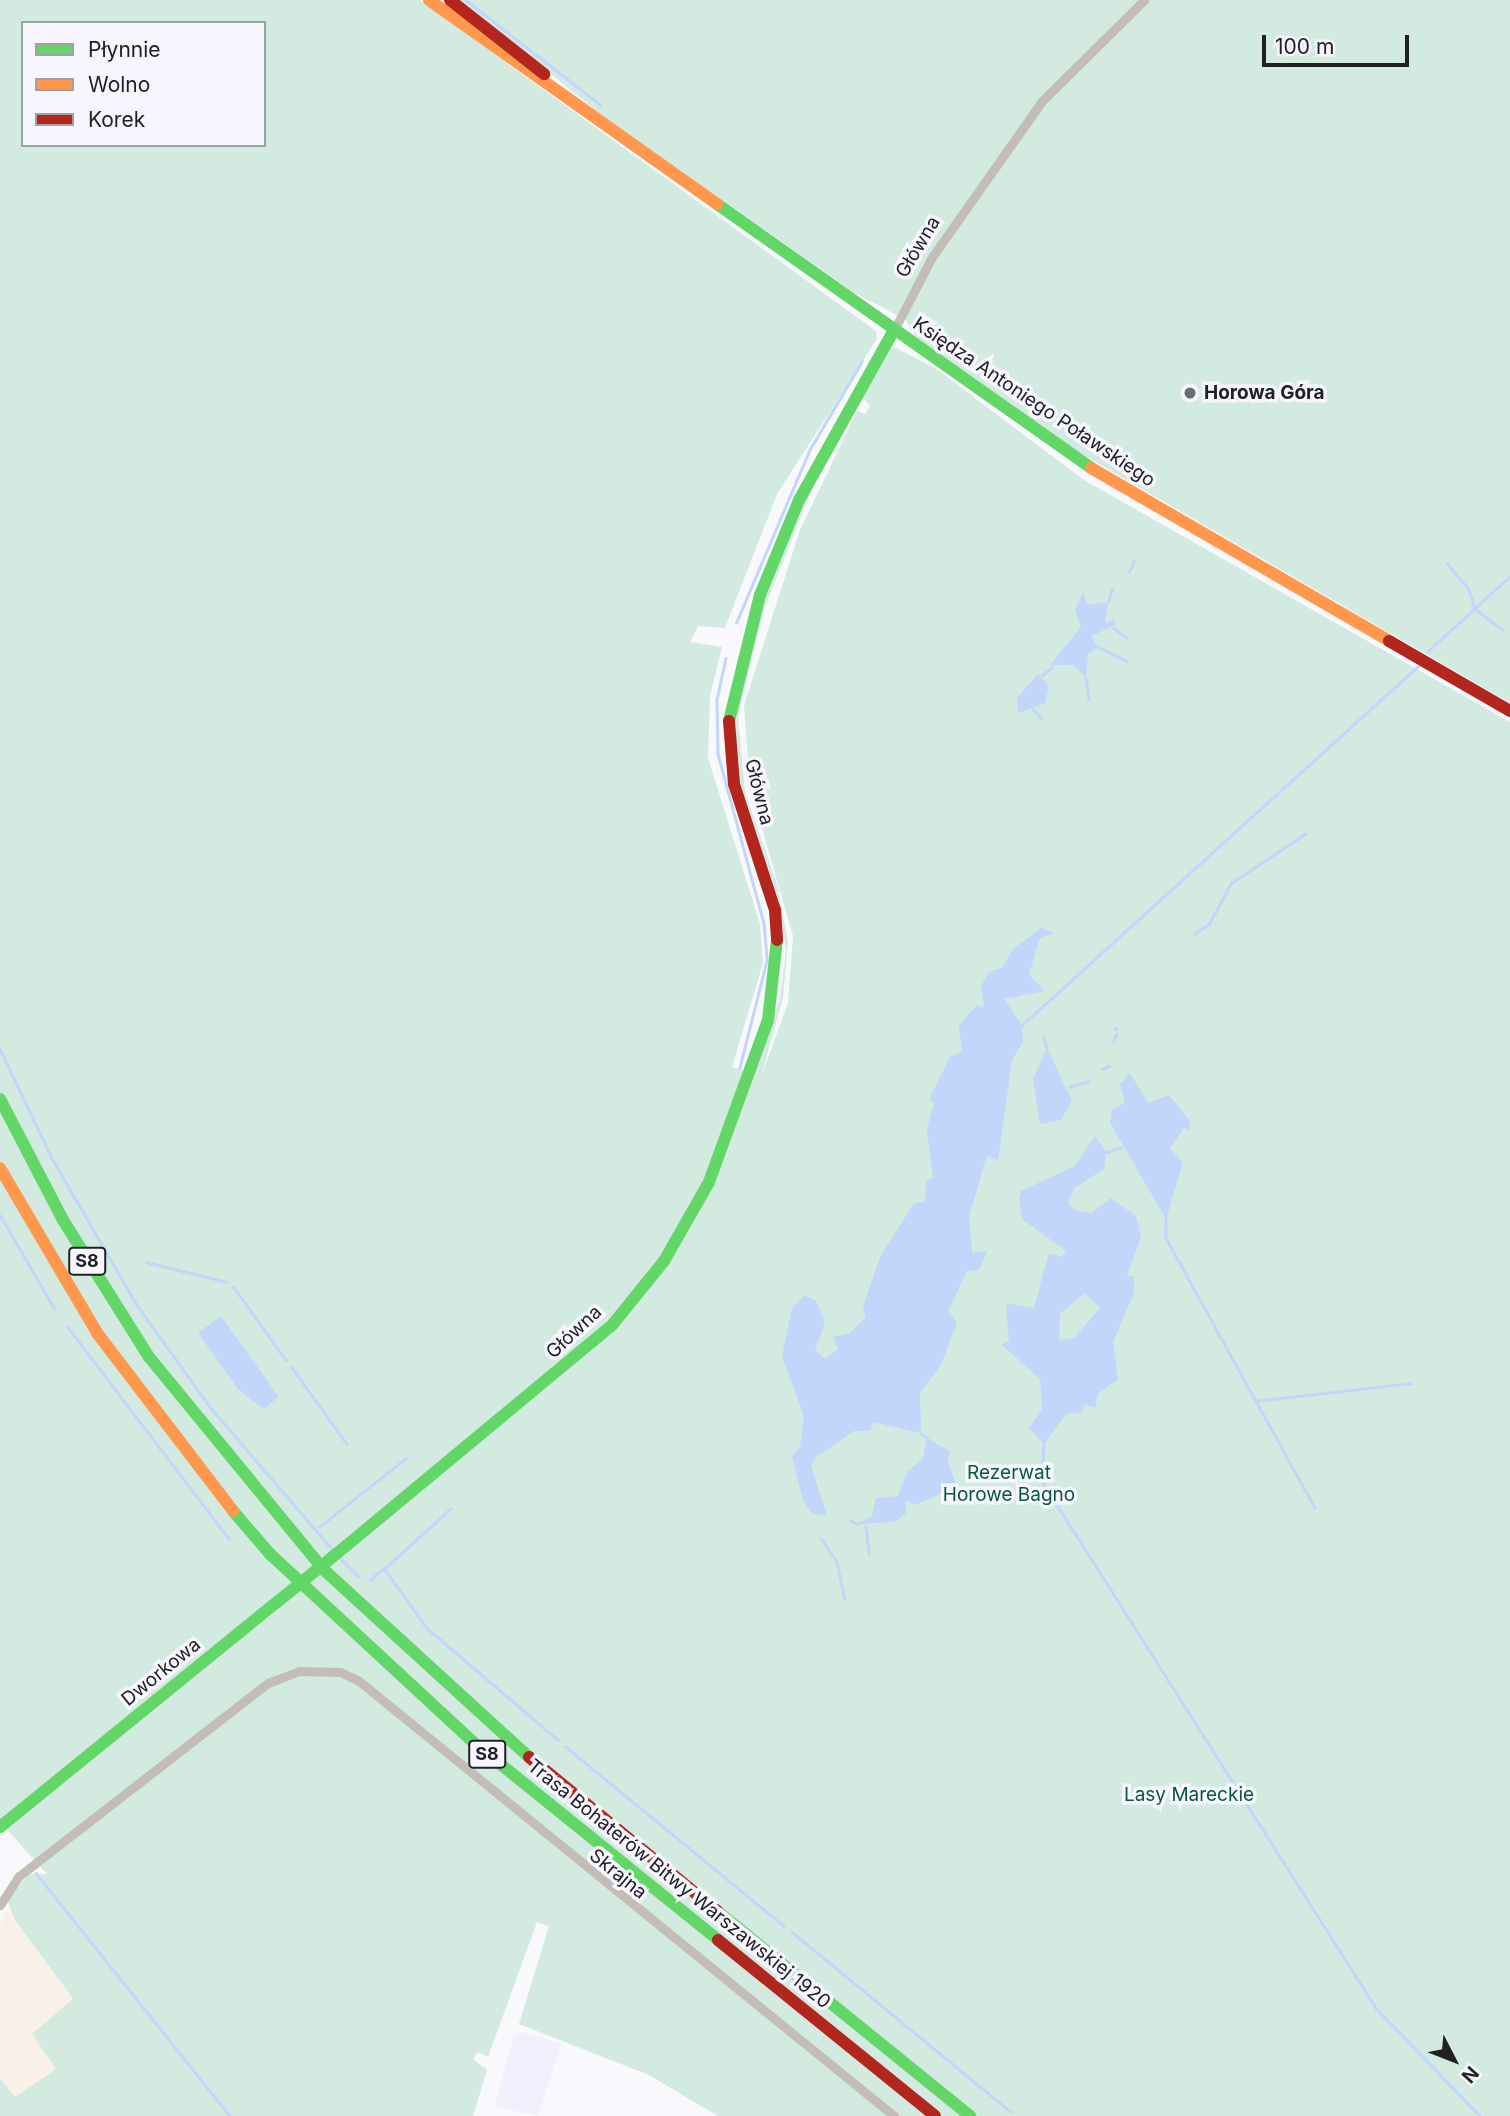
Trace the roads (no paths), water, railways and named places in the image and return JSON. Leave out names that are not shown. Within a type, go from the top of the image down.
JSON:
[{"type":"main road","name":"Księdza Antoniego Poławskiego","points":[[429,0],[1097,473],[1510,711]]},
{"type":"main road","name":"Księdza Antoniego Poławskiego","points":[[450,0],[592,115]]},
{"type":"main road","name":"Główna","points":[[346,1546],[613,1324],[664,1261],[709,1182],[768,1020],[779,961],[775,910],[734,784],[729,719],[734,687],[760,594],[799,500],[894,330]]},
{"type":"main road","name":"Trasa Bohaterów Bitwy Warszawskiej 1920","points":[[0,1099],[88,1264],[190,1413],[291,1535],[401,1648],[971,2116]]},
{"type":"main road","name":"Trasa Bohaterów Bitwy Warszawskiej 1920","points":[[0,1168],[97,1333],[232,1511],[364,1647],[502,1766],[935,2116]]},
{"type":"main road","name":"Dworkowa","points":[[0,1827],[346,1546]]},
{"type":"street","name":"Główna","points":[[894,330],[932,257],[1042,101],[1144,0]]},
{"type":"street","name":"Skrajna","points":[[0,1905],[19,1876],[268,1683],[317,1669],[359,1681],[894,2116]]},
{"type":"water","points":[[1083,592],[1088,605],[1108,602],[1105,623],[1114,619],[1116,625],[1091,636],[1098,647],[1088,654],[1086,678],[1074,665],[1050,665],[1081,627],[1075,610]]},
{"type":"water","points":[[1038,674],[1049,686],[1045,703],[1018,713],[1017,698]]},
{"type":"water","points":[[1041,928],[1054,933],[1040,938],[1029,974],[1044,991],[1004,999],[1022,1025],[1023,1042],[1012,1060],[998,1161],[987,1155],[969,1217],[972,1253],[987,1251],[979,1270],[967,1271],[948,1312],[957,1322],[941,1365],[920,1393],[921,1433],[873,1422],[870,1431],[854,1431],[815,1458],[811,1466],[827,1515],[813,1514],[803,1501],[792,1456],[800,1447],[804,1417],[782,1356],[792,1308],[805,1295],[816,1301],[825,1322],[815,1350],[825,1359],[838,1349],[833,1337],[850,1333],[866,1317],[863,1307],[880,1257],[914,1203],[925,1202],[926,1181],[933,1178],[927,1130],[934,1103],[929,1099],[950,1057],[962,1051],[959,1025],[977,1005],[984,1007],[981,986],[989,972],[1002,968],[1013,949]]},
{"type":"water","points":[[1047,1048],[1072,1101],[1061,1120],[1040,1124],[1033,1079]]},
{"type":"water","points":[[1130,1073],[1148,1103],[1169,1095],[1189,1120],[1190,1130],[1184,1128],[1170,1148],[1183,1163],[1166,1219],[1110,1123],[1112,1110],[1125,1102],[1120,1084]]},
{"type":"water","points":[[1095,1136],[1106,1152],[1104,1169],[1074,1188],[1068,1203],[1076,1211],[1092,1213],[1111,1198],[1136,1216],[1141,1237],[1127,1276],[1134,1277],[1134,1293],[1113,1342],[1118,1379],[1098,1394],[1095,1408],[1084,1404],[1083,1412],[1066,1414],[1044,1444],[1029,1428],[1042,1410],[1040,1379],[1002,1345],[1009,1341],[1006,1308],[1007,1303],[1034,1308],[1049,1253],[1062,1257],[1066,1251],[1022,1219],[1019,1199],[1021,1191],[1075,1166]],"holes":[[[1085,1293],[1100,1308],[1074,1338],[1059,1341],[1060,1314]]]},
{"type":"water","points":[[221,1316],[279,1397],[263,1409],[238,1389],[198,1333]]},
{"type":"water","points":[[927,1438],[951,1452],[947,1459],[957,1487],[942,1486],[941,1494],[914,1505],[906,1500],[906,1513],[895,1522],[858,1524],[872,1516],[876,1498],[898,1496],[907,1472],[923,1458]]},
{"type":"waterway","points":[[466,0],[601,105]]},
{"type":"waterway","points":[[736,623],[810,449],[862,361]]},
{"type":"waterway","points":[[1129,572],[1134,561]]},
{"type":"waterway","points":[[1447,563],[1469,589],[1475,609],[1502,629]]},
{"type":"waterway","points":[[1428,651],[1510,576]]},
{"type":"waterway","points":[[1108,602],[1112,589]]},
{"type":"waterway","points":[[1114,628],[1127,638]]},
{"type":"waterway","points":[[1098,647],[1127,661]]},
{"type":"waterway","points":[[726,658],[717,700],[718,754],[764,923],[767,961],[740,1068]]},
{"type":"waterway","points":[[1022,1025],[1418,666]]},
{"type":"waterway","points":[[1042,675],[1051,668]]},
{"type":"waterway","points":[[1086,678],[1089,700]]},
{"type":"waterway","points":[[1033,709],[1042,719]]},
{"type":"waterway","points":[[1194,934],[1209,924],[1231,883],[1305,834]]},
{"type":"waterway","points":[[1113,1042],[1116,1035]]},
{"type":"waterway","points":[[1044,1037],[1047,1048]]},
{"type":"waterway","points":[[0,1049],[52,1158],[137,1305],[210,1407],[334,1551]]},
{"type":"waterway","points":[[1102,1069],[1109,1066]]},
{"type":"waterway","points":[[1069,1087],[1089,1081]]},
{"type":"waterway","points":[[1106,1152],[1120,1148]]},
{"type":"waterway","points":[[0,1215],[55,1309]]},
{"type":"waterway","points":[[1166,1219],[1166,1238],[1315,1508]]},
{"type":"waterway","points":[[146,1262],[227,1282]]},
{"type":"waterway","points":[[233,1286],[286,1360]]},
{"type":"waterway","points":[[67,1326],[229,1539]]},
{"type":"waterway","points":[[291,1366],[347,1444]]},
{"type":"waterway","points":[[1255,1401],[1411,1383]]},
{"type":"waterway","points":[[921,1433],[927,1438]]},
{"type":"waterway","points":[[1044,1444],[1042,1481],[1376,2008],[1480,2116]]},
{"type":"waterway","points":[[319,1527],[406,1458]]},
{"type":"waterway","points":[[385,1568],[450,1509]]},
{"type":"waterway","points":[[850,1520],[858,1524]]},
{"type":"waterway","points":[[866,1527],[869,1553]]},
{"type":"waterway","points":[[821,1538],[837,1562],[845,1599]]},
{"type":"waterway","points":[[338,1556],[358,1576]]},
{"type":"waterway","points":[[370,1580],[384,1568],[427,1628],[558,1740]]},
{"type":"waterway","points":[[565,1746],[784,1926]]},
{"type":"waterway","points":[[36,1873],[230,2116]]},
{"type":"waterway","points":[[792,1932],[1011,2112]]},
{"type":"place","name":"Horowa Góra","points":[[1190,393]]},
{"type":"park label","name":"Rezerwat Horowe Bagno","points":[[1009,1484]]},
{"type":"park label","name":"Lasy Mareckie","points":[[1189,1795]]}]
